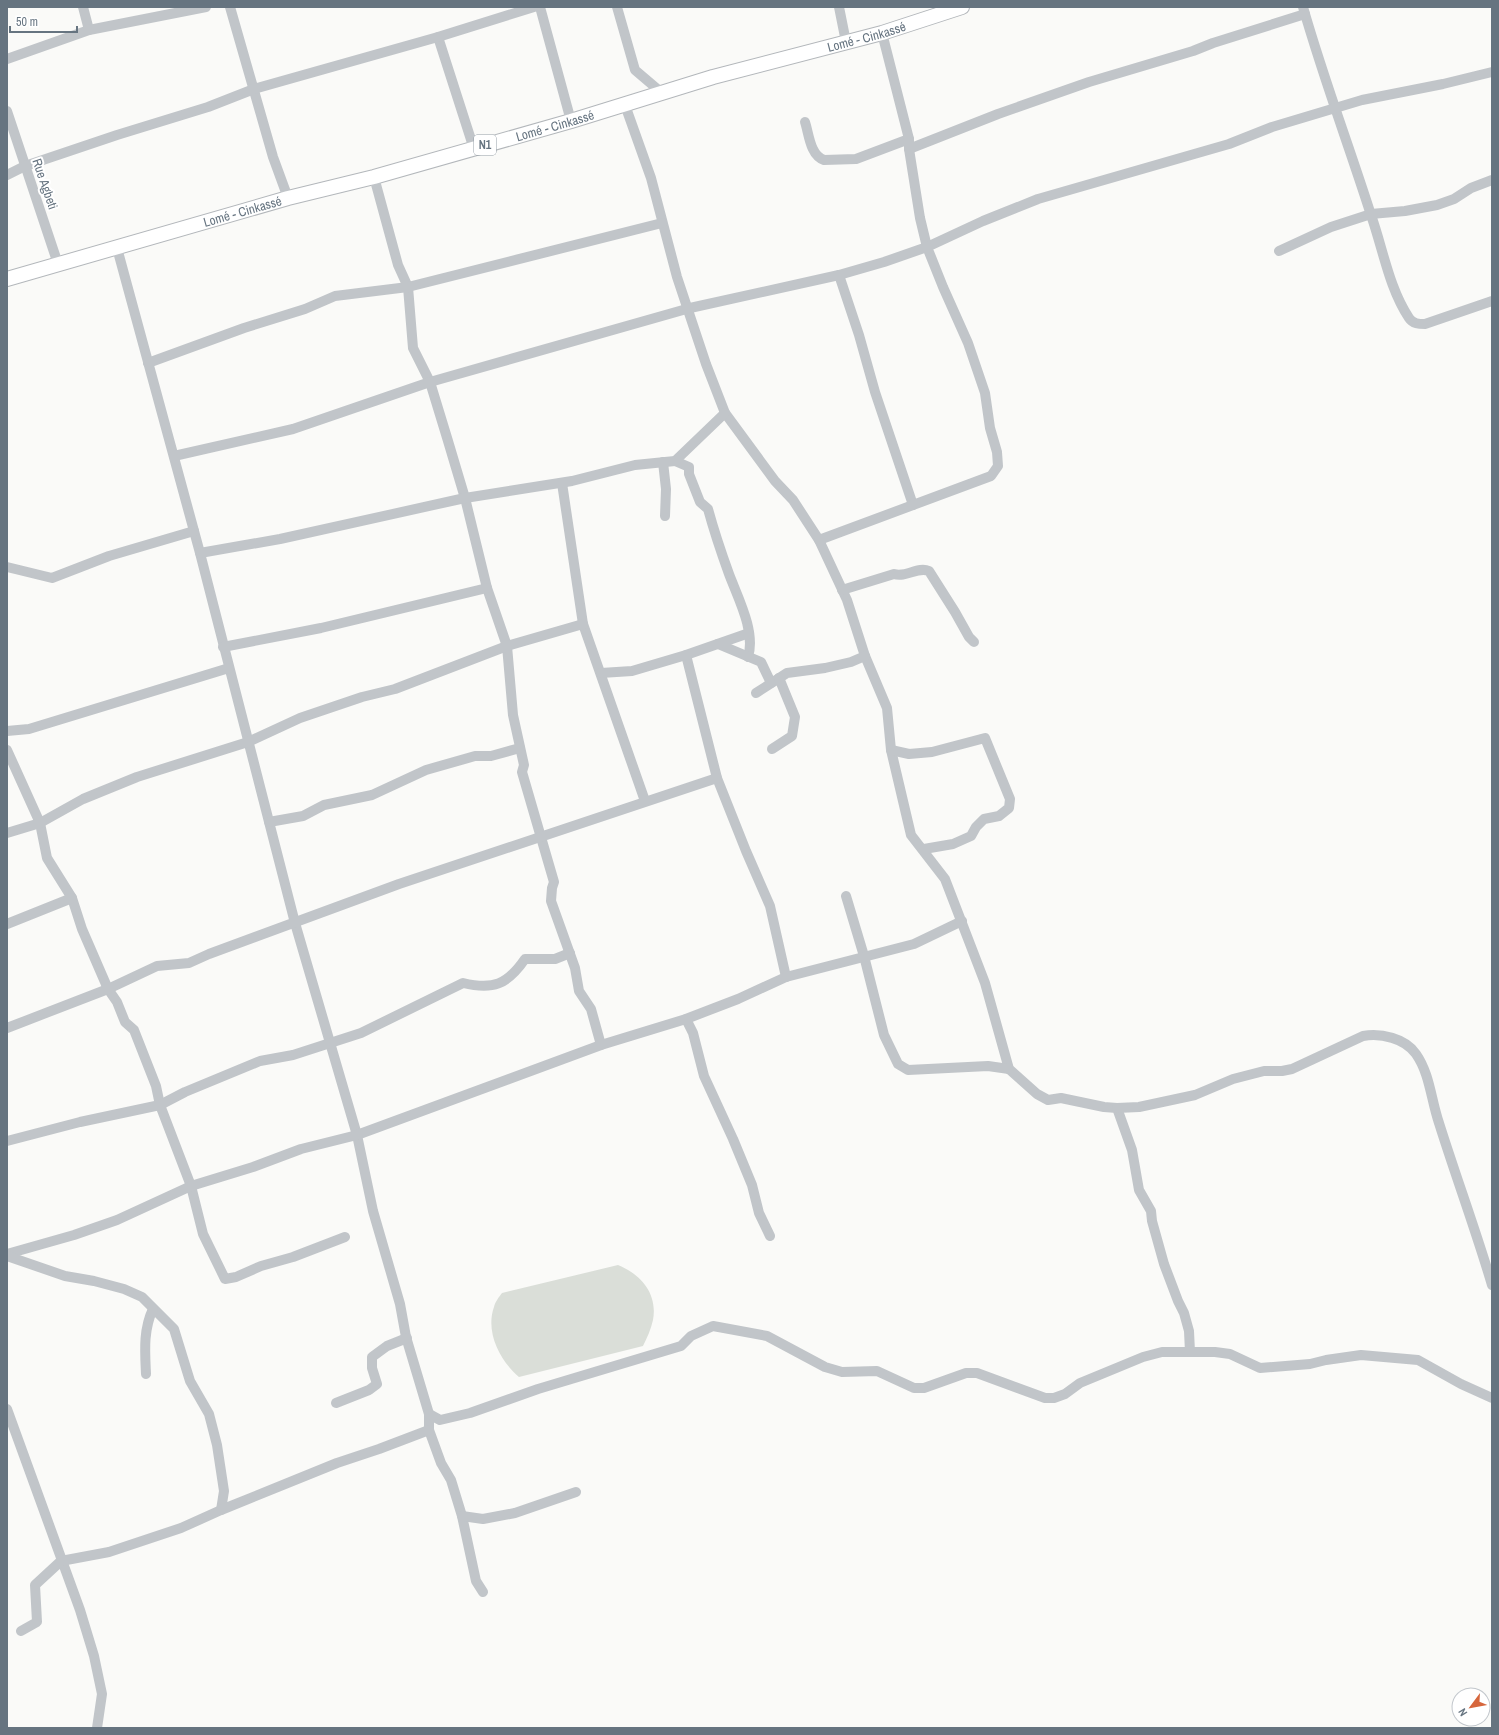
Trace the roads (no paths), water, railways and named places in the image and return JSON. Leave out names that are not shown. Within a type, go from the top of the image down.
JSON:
[{"type":"highway","name":"Lomé - Cinkassé","points":[[7,279],[288,198],[374,177],[474,149],[713,77],[882,33],[962,7]]},
{"type":"street","points":[[83,7],[89,30]]},
{"type":"street","points":[[7,59],[89,30],[206,7]]},
{"type":"street","points":[[230,7],[273,157],[288,198]]},
{"type":"street","points":[[7,174],[25,166],[117,135],[208,107],[254,89],[438,37],[534,7]]},
{"type":"street","points":[[540,7],[571,121]]},
{"type":"street","points":[[617,7],[635,70],[662,93]]},
{"type":"street","points":[[839,7],[846,42]]},
{"type":"street","points":[[805,122],[813,149],[819,158],[824,160],[856,159],[909,144],[1089,82],[1193,51],[1304,10],[1371,214],[1384,259],[1401,304],[1410,320],[1417,324],[1425,324],[1492,301]]},
{"type":"street","points":[[819,540],[991,476],[998,466],[997,452],[990,428],[985,393],[968,343],[927,247],[920,218],[909,144],[882,33]]},
{"type":"street","points":[[438,37],[474,149]]},
{"type":"street","points":[[174,456],[293,429],[430,382],[688,309],[839,275],[884,262],[927,247],[983,221],[1038,199],[1229,144],[1272,127],[1362,100],[1442,84],[1492,72]]},
{"type":"street","points":[[624,105],[651,178],[662,223],[688,309],[706,364],[725,413],[775,481],[793,500],[819,540],[842,590],[865,656],[886,708],[891,750],[911,835],[924,849],[945,879],[985,983],[1009,1069],[1037,1094],[1048,1100],[1061,1098],[1104,1108],[1139,1107],[1195,1095],[1245,1076],[1264,1071],[1282,1071],[1292,1069],[1364,1036],[1376,1034],[1397,1039],[1415,1052],[1423,1066],[1430,1086],[1438,1121],[1492,1286]]},
{"type":"street","name":"Rue Agbeti","points":[[7,112],[58,264]]},
{"type":"street","points":[[374,177],[398,265],[408,287],[413,348],[430,382],[465,498],[487,588],[507,646],[513,716],[524,766],[522,772],[554,882],[551,901],[575,968],[579,990],[591,1009],[601,1045]]},
{"type":"street","points":[[1279,252],[1331,227],[1371,214],[1405,211],[1437,205],[1454,199],[1475,187],[1492,180]]},
{"type":"street","points":[[148,363],[244,328],[305,309],[335,296],[408,287],[662,223]]},
{"type":"street","points":[[117,248],[200,553],[295,923],[357,1135],[373,1211],[400,1304],[406,1338],[429,1414],[429,1430],[441,1463],[451,1480],[462,1516],[476,1581],[483,1592]]},
{"type":"street","points":[[839,275],[859,335],[875,392],[913,504]]},
{"type":"street","points":[[675,461],[725,413]]},
{"type":"street","points":[[200,553],[280,539],[465,498],[562,482],[635,465],[675,461],[689,467],[689,474],[700,502],[708,509],[749,633],[751,647],[748,657]]},
{"type":"street","points":[[663,462],[666,489],[664,516]]},
{"type":"street","points":[[562,482],[583,624],[645,801]]},
{"type":"street","points":[[7,567],[52,578],[109,556],[194,531]]},
{"type":"street","points":[[842,590],[894,574],[900,576],[925,569],[929,571],[955,612],[968,637],[974,642]]},
{"type":"street","points":[[223,647],[320,628],[487,588]]},
{"type":"street","points":[[7,833],[40,823],[84,799],[137,777],[248,742],[300,718],[362,697],[395,689],[507,646],[583,624]]},
{"type":"street","points":[[601,673],[632,671],[686,655],[749,633]]},
{"type":"street","points":[[718,644],[760,662],[775,681],[795,717],[792,736],[779,743],[772,749]]},
{"type":"street","points":[[686,655],[717,778],[770,906],[786,977]]},
{"type":"street","points":[[756,693],[787,673],[825,668],[852,662],[865,656]]},
{"type":"street","points":[[7,731],[28,729],[229,668]]},
{"type":"street","points":[[891,750],[909,754],[932,752],[985,738],[1010,799],[1009,808],[999,816],[984,819],[976,827],[971,836],[953,844],[924,849]]},
{"type":"street","points":[[269,822],[303,816],[324,805],[372,795],[426,770],[475,756],[491,756],[520,748]]},
{"type":"street","points":[[7,750],[40,823],[47,858],[72,898],[82,929],[108,989],[117,1002],[125,1022],[134,1030],[156,1086],[160,1105],[191,1186],[203,1234],[225,1279],[236,1277],[261,1266],[293,1257],[345,1237]]},
{"type":"street","points":[[7,1028],[108,989],[157,966],[189,963],[209,954],[399,884],[717,778]]},
{"type":"street","points":[[846,896],[864,956],[884,1035],[898,1064],[908,1070],[988,1066],[1009,1069]]},
{"type":"street","points":[[7,924],[72,898]]},
{"type":"street","points":[[7,1255],[74,1235],[117,1220],[191,1186],[253,1167],[301,1149],[357,1135],[601,1045],[686,1019],[738,999],[786,977],[914,944],[962,921]]},
{"type":"street","points":[[7,1141],[80,1122],[160,1105],[185,1092],[260,1061],[293,1055],[360,1033],[463,983],[478,986],[492,986],[515,974],[525,959],[555,959],[570,953]]},
{"type":"street","points":[[686,1019],[693,1033],[704,1076],[752,1185],[759,1213],[770,1236]]},
{"type":"street","points":[[1117,1108],[1132,1150],[1140,1190],[1151,1211],[1152,1221],[1164,1264],[1189,1331],[1190,1352]]},
{"type":"street","points":[[7,1255],[65,1276],[94,1281],[124,1289],[142,1297],[174,1329],[190,1381],[209,1414],[217,1445],[224,1491],[221,1510]]},
{"type":"street","points":[[146,1374],[146,1338],[149,1318],[153,1309]]},
{"type":"street","points":[[429,1414],[440,1420],[470,1413],[538,1389],[681,1346],[691,1336],[713,1326],[767,1336],[825,1367],[842,1372],[877,1371],[914,1388],[924,1388],[966,1373],[977,1373],[1045,1398],[1054,1398],[1065,1394],[1080,1382],[1143,1357],[1162,1352],[1190,1352],[1230,1354],[1260,1368],[1310,1364],[1361,1355],[1418,1360],[1461,1384],[1492,1398]]},
{"type":"street","points":[[336,1403],[369,1390],[377,1384],[372,1368],[372,1357],[387,1346],[406,1338]]},
{"type":"street","points":[[7,1409],[80,1610],[94,1656],[102,1694],[97,1728]]},
{"type":"street","points":[[21,1631],[37,1622],[35,1586],[61,1561],[109,1552],[181,1528],[221,1510],[337,1463],[429,1430]]},
{"type":"street","points":[[462,1516],[483,1519],[515,1513],[576,1492]]}]
